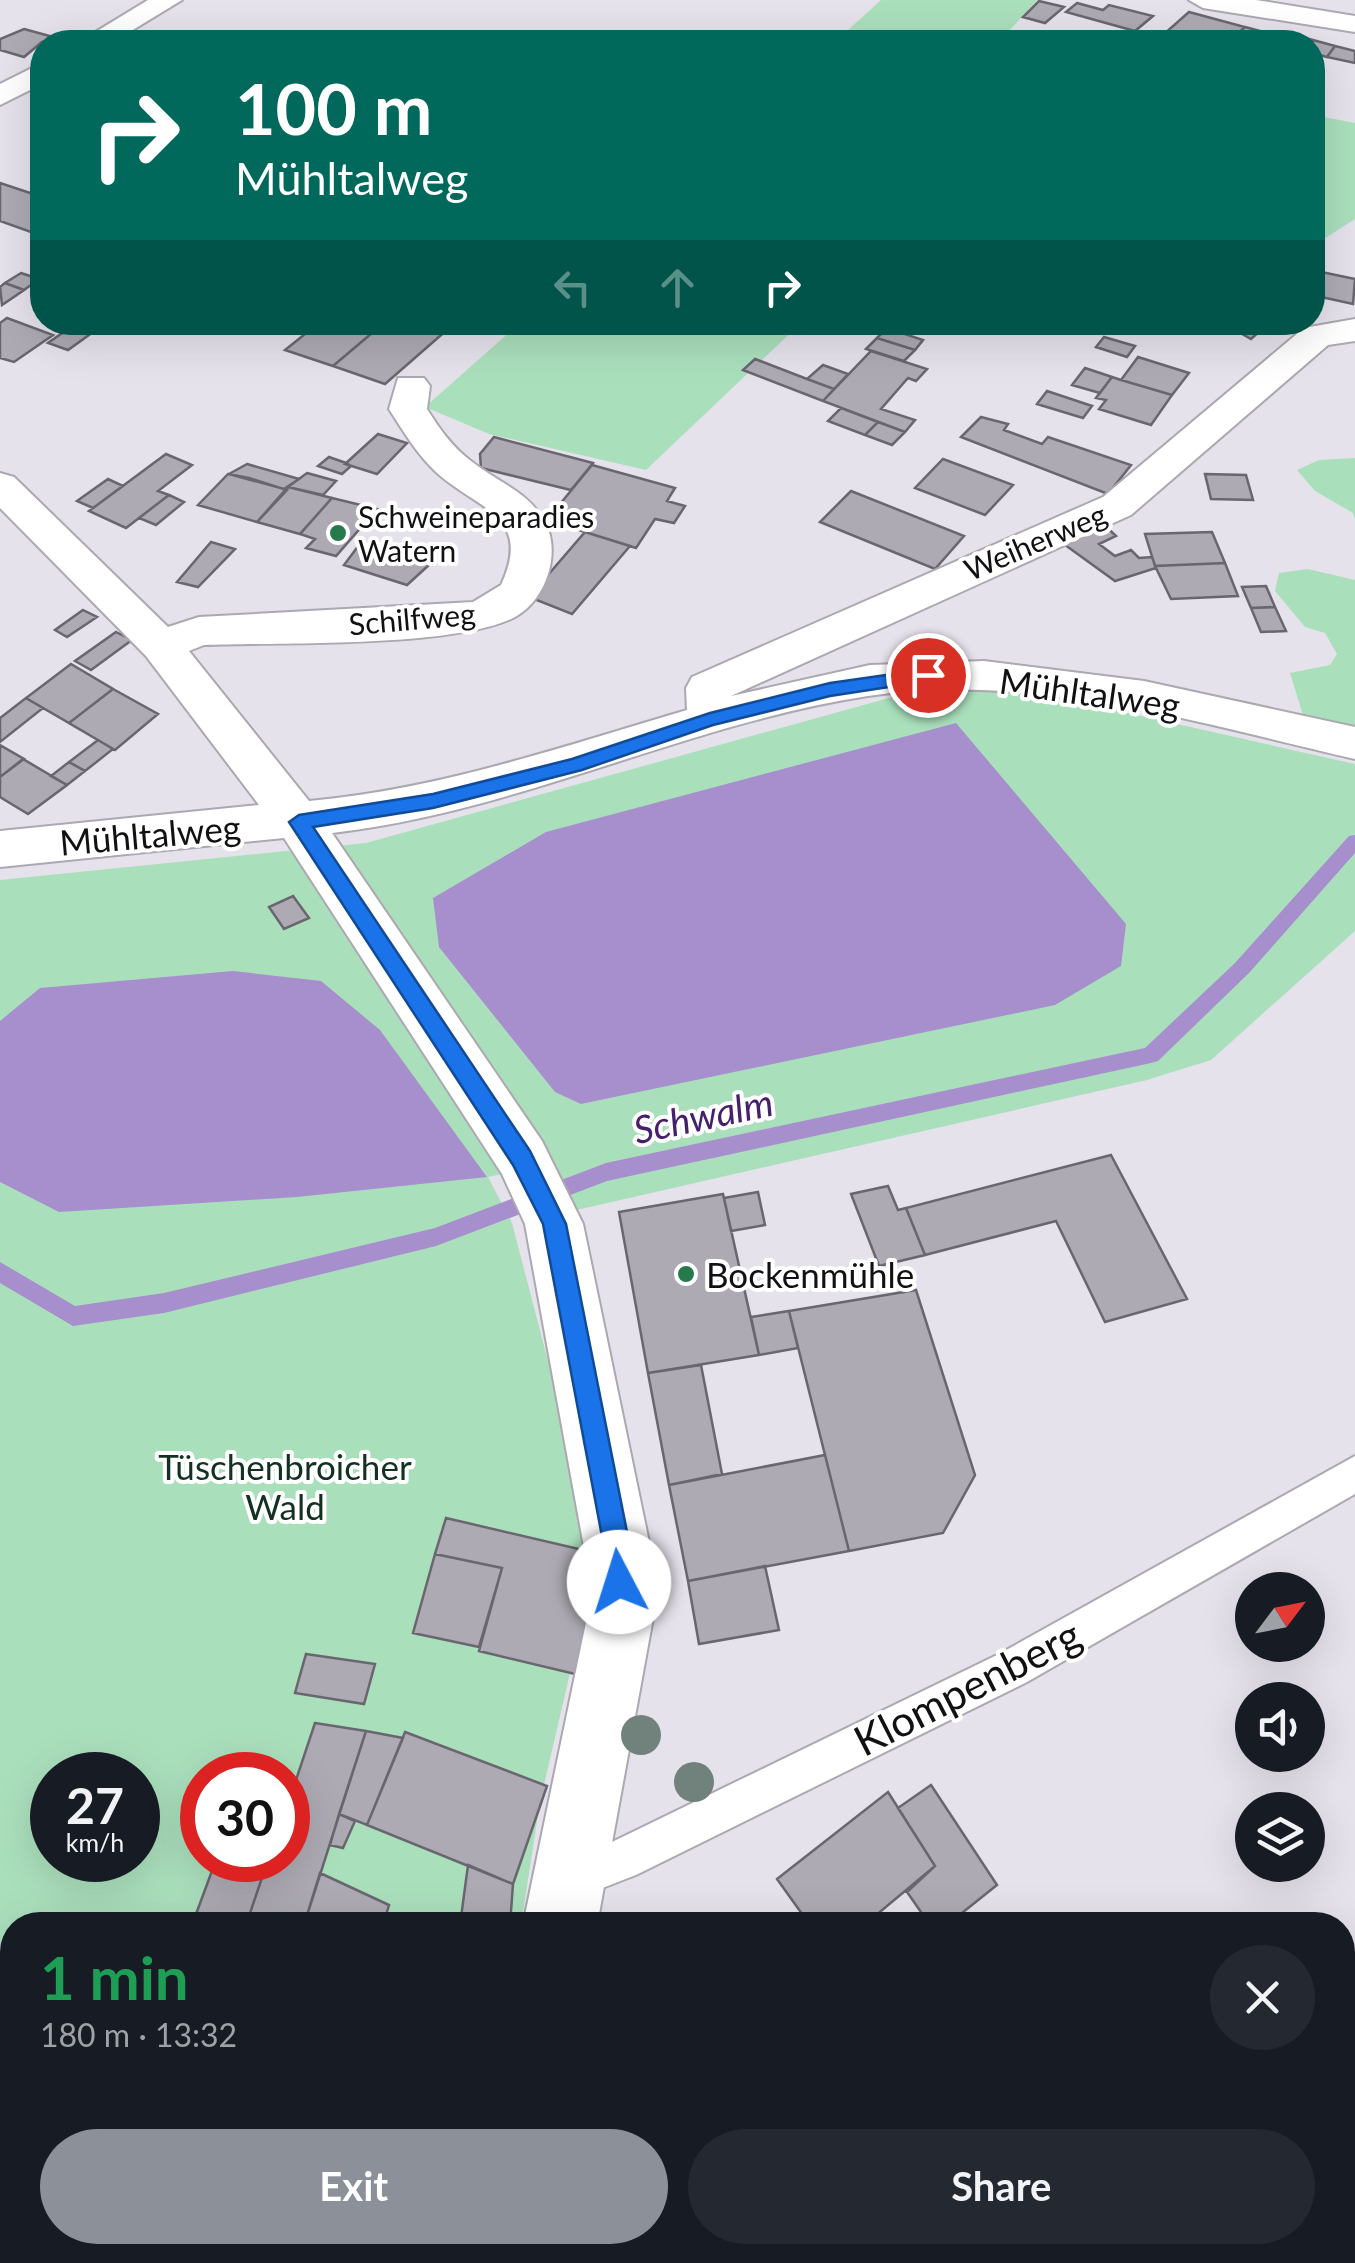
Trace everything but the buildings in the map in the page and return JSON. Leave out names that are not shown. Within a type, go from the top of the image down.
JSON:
[{"type":"street","points":[[115,30],[168,0]]},
{"type":"street","points":[[1203,0],[1355,24]]},
{"type":"street","points":[[0,96],[30,79]]},
{"type":"street","name":"Weiherweg","points":[[1325,335],[1355,330]]},
{"type":"street","name":"Weiherweg","points":[[710,719],[708,688],[1117,506],[1317,336],[1323,335]]},
{"type":"street","name":"Schilfweg","points":[[161,646],[199,631],[452,620],[480,616],[515,596],[529,564],[533,538],[519,514],[455,469],[432,446],[408,410],[411,386]]},
{"type":"street","points":[[0,485],[161,646],[299,822],[522,1158],[554,1224],[617,1547],[620,1618],[565,1902]]},
{"type":"street","name":"Mühltalweg","points":[[0,849],[158,830],[299,822],[433,801],[575,765],[710,719],[830,690],[928,675],[1018,677],[1194,708],[1355,744]]},
{"type":"lane","name":"Klompenberg","points":[[565,1902],[621,1860],[1013,1668],[1355,1474]]},
{"type":"green space","points":[[881,0],[1037,0],[1010,30],[848,30]]},
{"type":"green space","points":[[1325,117],[1355,123],[1355,219],[1325,238]]},
{"type":"green space","points":[[506,335],[788,335],[646,470],[489,434],[425,407]]},
{"type":"green space","points":[[1355,458],[1355,519],[1353,513],[1315,491],[1297,470],[1319,460]]},
{"type":"green space","points":[[1308,569],[1355,580],[1355,732],[1305,722],[1290,673],[1330,665],[1337,654],[1325,633],[1305,627],[1275,591],[1279,573]]},
{"type":"green space","name":"Tüschenbroicher Wald","points":[[1021,689],[1355,764],[1355,931],[1211,1060],[1147,1080],[568,1212],[541,1166],[488,1177],[512,1223],[598,1553],[540,1802],[523,1912],[0,1912],[0,880],[366,843],[914,691]]},
{"type":"shaded area","points":[[956,723],[1126,924],[1121,966],[1055,1005],[581,1104],[555,1092],[439,947],[433,898],[546,832]]},
{"type":"shaded area","points":[[233,971],[321,981],[380,1030],[487,1177],[297,1197],[59,1212],[0,1182],[0,1021],[40,988]]},
{"type":"waterway","name":"Schwalm","points":[[0,1272],[73,1316],[164,1303],[436,1237],[606,1172],[1151,1055],[1242,968],[1355,841]]},
{"type":"place","name":"Schweineparadies Watern","points":[[338,533]]},
{"type":"place","name":"Bockenmühle","points":[[686,1274]]},
{"type":"route","points":[[619,1582],[617,1547],[554,1224],[522,1158],[299,822],[433,801],[575,765],[710,719],[830,690],[928,675]]}]
